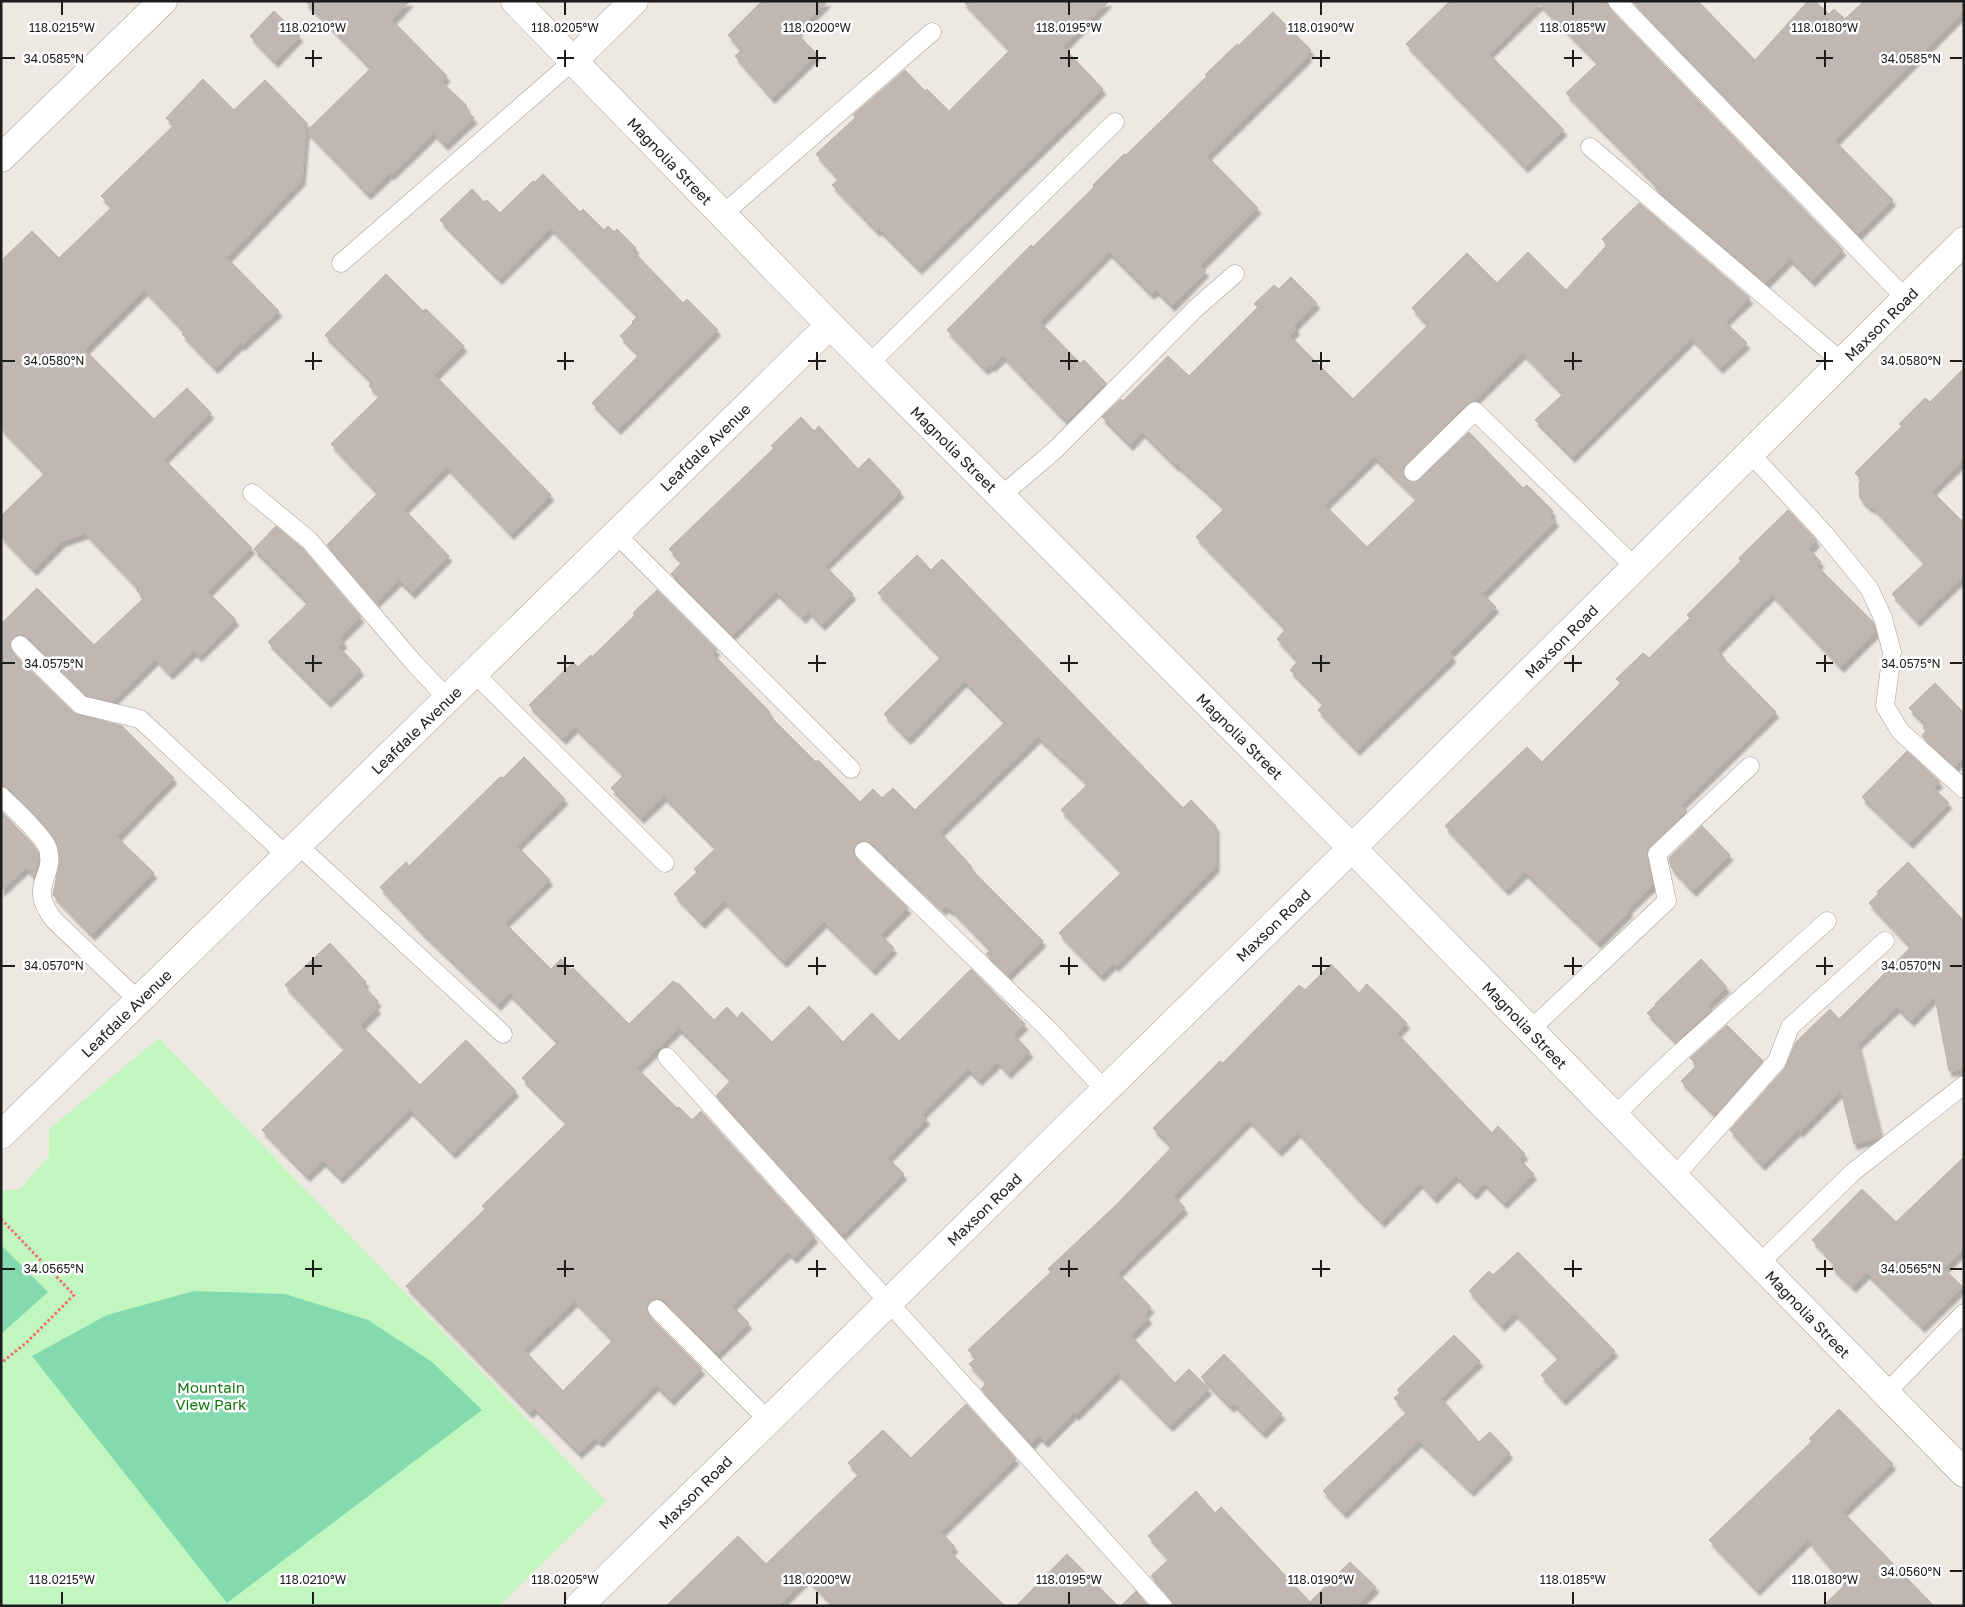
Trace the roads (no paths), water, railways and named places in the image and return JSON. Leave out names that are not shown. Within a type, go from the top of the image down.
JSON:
[{"type":"street","points":[[1,158],[162,1]]},
{"type":"street","name":"Magnolia Street","points":[[515,1],[830,325],[1352,848],[1964,1473]]},
{"type":"street","points":[[573,61],[634,1]]},
{"type":"street","name":"Maxson Road","points":[[579,1606],[1352,848],[1842,362],[1962,246]]},
{"type":"street","name":"Leafdale Avenue","points":[[1,1135],[830,325]]},
{"type":"lane","points":[[1617,1],[1906,299]]},
{"type":"lane","points":[[722,214],[932,32]]},
{"type":"lane","points":[[341,264],[573,61]]},
{"type":"lane","points":[[869,364],[1115,122]]},
{"type":"lane","points":[[1590,147],[1842,362]]},
{"type":"lane","points":[[1001,496],[1055,450],[1196,308],[1235,274]]},
{"type":"lane","points":[[1413,472],[1475,411],[1635,567]]},
{"type":"lane","points":[[1750,454],[1823,532],[1869,588],[1883,618],[1892,652],[1885,706],[1900,731],[1964,789]]},
{"type":"lane","points":[[252,493],[309,540],[414,664],[448,699]]},
{"type":"lane","points":[[616,534],[851,769]]},
{"type":"lane","points":[[20,645],[81,705],[140,719],[503,1034]]},
{"type":"lane","points":[[474,673],[665,863]]},
{"type":"lane","points":[[1530,1030],[1667,901],[1658,854],[1750,766]]},
{"type":"lane","points":[[1,796],[24,819],[48,848],[49,857],[41,892],[47,912],[139,1001]]},
{"type":"lane","points":[[864,851],[1047,1028],[1105,1090]]},
{"type":"lane","points":[[1614,1116],[1680,1053],[1827,921]]},
{"type":"lane","points":[[1674,1177],[1777,1060],[1790,1027],[1885,941]]},
{"type":"lane","points":[[667,1057],[890,1301],[958,1380],[1164,1606]]},
{"type":"lane","points":[[1759,1264],[1853,1172],[1964,1085]]},
{"type":"lane","points":[[657,1309],[768,1420]]},
{"type":"lane","points":[[1886,1393],[1964,1313]]},
{"type":"park label","name":"Mountain View Park","points":[[211,1396]]}]
